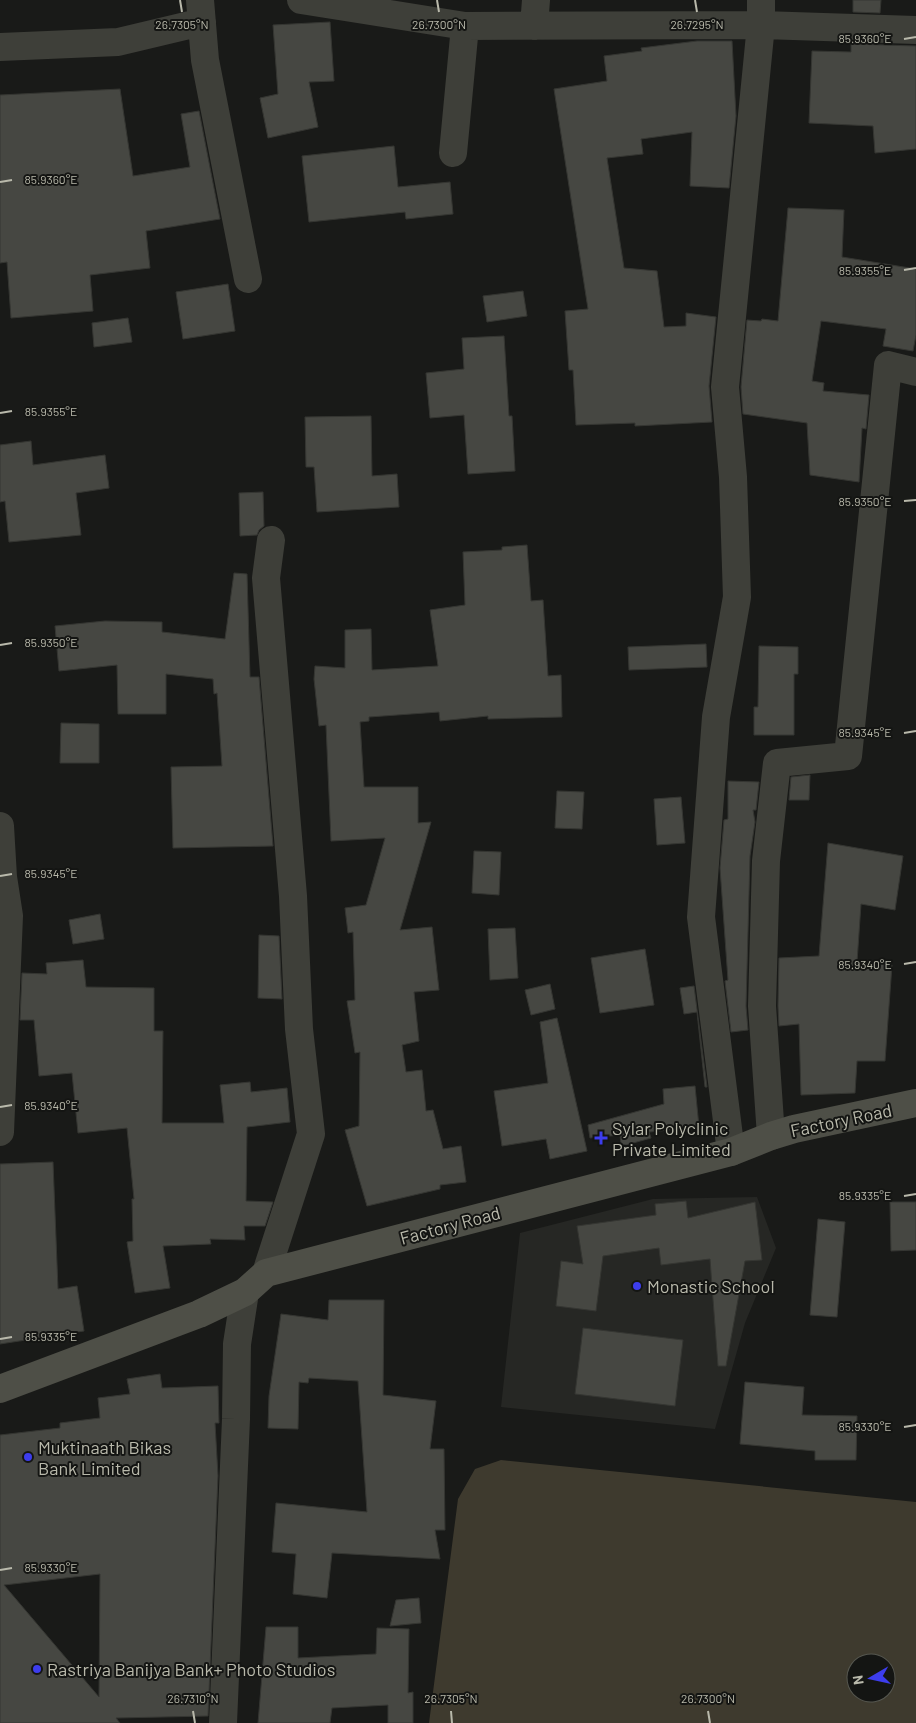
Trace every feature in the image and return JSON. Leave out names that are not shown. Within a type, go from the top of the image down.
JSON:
[{"type":"main road","name":"Factory Road","points":[[0,1389],[199,1314],[245,1292],[266,1273],[732,1152],[794,1129],[916,1103]]},
{"type":"street","points":[[301,0],[464,26],[535,13],[761,13],[916,30]]},
{"type":"street","points":[[0,47],[118,42],[201,11],[205,60],[248,279]]},
{"type":"street","points":[[732,1152],[701,917],[716,717],[737,597],[733,477],[725,387],[761,13]]},
{"type":"street","points":[[453,153],[464,26]]},
{"type":"street","points":[[771,1136],[762,1006],[766,861],[778,762],[848,756],[888,365],[916,372]]},
{"type":"street","points":[[266,1273],[311,1134],[299,1029],[293,896],[266,578],[271,540]]},
{"type":"street","points":[[0,826],[2,877],[9,916],[0,1132]]},
{"type":"street","points":[[223,1723],[236,1419],[237,1344],[245,1292]]},
{"type":"shaded area","name":"Monastic School","points":[[757,1197],[776,1248],[745,1323],[715,1429],[501,1407],[520,1233],[653,1199]]},
{"type":"shaded area","points":[[501,1460],[916,1502],[916,1723],[429,1723],[458,1499],[475,1469]]},
{"type":"building","points":[[853,0],[881,0],[880,13],[853,12]]},
{"type":"building","points":[[330,22],[334,81],[309,82],[318,127],[268,138],[260,98],[278,94],[273,25]]},
{"type":"building","points":[[697,41],[732,41],[736,116],[729,188],[690,186],[692,132],[641,139],[643,154],[607,158],[624,268],[657,271],[664,327],[686,326],[686,313],[716,317],[709,386],[712,422],[635,426],[635,423],[576,425],[573,370],[569,370],[565,311],[588,309],[554,89],[607,81],[604,56],[642,51],[641,48]]},
{"type":"building","points":[[851,44],[916,46],[916,149],[875,153],[873,126],[809,123],[812,51],[851,52]]},
{"type":"building","points":[[120,89],[133,176],[190,167],[181,114],[199,111],[220,219],[146,231],[150,268],[90,275],[93,311],[11,318],[7,262],[0,263],[0,95]]},
{"type":"building","points":[[394,146],[398,187],[450,182],[453,214],[406,219],[405,212],[309,222],[302,156]]},
{"type":"building","points":[[788,208],[844,210],[842,257],[916,269],[916,335],[913,351],[883,346],[886,329],[821,321],[812,381],[824,383],[823,391],[869,395],[866,429],[862,428],[859,482],[810,475],[807,423],[743,414],[741,387],[747,320],[778,321]]},
{"type":"building","points":[[228,284],[235,331],[183,339],[176,292]]},
{"type":"building","points":[[523,291],[527,316],[487,322],[483,296]]},
{"type":"building","points":[[128,318],[132,342],[94,347],[92,323]]},
{"type":"building","points":[[504,336],[509,416],[512,416],[515,471],[468,474],[464,415],[430,418],[426,373],[464,369],[462,338]]},
{"type":"building","points":[[371,416],[372,476],[397,474],[399,507],[317,512],[314,467],[306,467],[305,417]]},
{"type":"building","points":[[31,441],[33,465],[105,455],[109,488],[76,493],[81,535],[9,542],[5,501],[0,502],[0,445]]},
{"type":"building","points":[[263,492],[264,526],[257,535],[240,536],[239,493]]},
{"type":"building","points":[[527,545],[531,601],[543,600],[548,676],[561,675],[562,717],[488,719],[488,716],[440,721],[439,712],[369,717],[369,721],[360,722],[364,787],[418,787],[418,823],[431,822],[400,930],[432,927],[439,990],[414,992],[419,1041],[402,1045],[406,1072],[422,1070],[426,1111],[433,1110],[443,1149],[461,1146],[466,1182],[440,1185],[440,1189],[367,1206],[345,1130],[359,1126],[360,1052],[355,1053],[347,1001],[355,1000],[353,932],[348,933],[345,908],[366,905],[385,838],[331,841],[326,725],[319,726],[314,679],[315,666],[345,668],[345,630],[371,629],[372,670],[438,666],[430,610],[465,605],[463,552],[502,550],[502,547]]},
{"type":"building","points":[[234,573],[247,574],[250,677],[259,677],[273,846],[173,848],[171,767],[222,766],[217,693],[214,694],[213,679],[166,674],[166,714],[118,714],[117,665],[59,671],[55,626],[105,621],[162,622],[162,632],[225,639]]},
{"type":"building","points":[[706,644],[707,667],[629,670],[628,647]]},
{"type":"building","points":[[759,646],[798,647],[798,674],[794,674],[794,735],[754,735],[754,707],[758,707]]},
{"type":"building","points":[[61,723],[99,724],[99,763],[60,763]]},
{"type":"building","points":[[810,775],[809,800],[789,800],[791,777]]},
{"type":"building","points":[[728,781],[759,782],[756,810],[753,810],[755,822],[750,856],[746,1006],[748,1030],[731,1032],[725,981],[728,980],[720,868],[724,820],[728,819]]},
{"type":"building","points":[[557,791],[584,792],[582,829],[555,828]]},
{"type":"building","points":[[681,797],[685,843],[657,845],[654,799]]},
{"type":"building","points":[[828,843],[903,856],[895,910],[861,904],[857,962],[892,965],[885,1061],[857,1061],[855,1093],[801,1095],[799,1024],[779,1026],[779,958],[819,956]]},
{"type":"building","points":[[474,851],[501,852],[499,895],[472,893]]},
{"type":"building","points":[[100,914],[104,939],[73,944],[69,920]]},
{"type":"building","points":[[515,928],[518,978],[490,980],[488,929]]},
{"type":"building","points":[[259,935],[279,936],[282,999],[258,998]]},
{"type":"building","points":[[645,949],[654,1005],[600,1013],[591,958]]},
{"type":"building","points":[[83,960],[86,987],[154,988],[154,1031],[163,1031],[162,1123],[224,1123],[220,1085],[250,1082],[251,1092],[287,1088],[290,1122],[247,1127],[246,1201],[273,1202],[265,1226],[244,1226],[245,1240],[210,1239],[211,1244],[163,1246],[170,1288],[135,1293],[127,1242],[133,1241],[132,1199],[134,1199],[127,1128],[78,1133],[72,1073],[39,1076],[34,1020],[20,1020],[22,973],[47,974],[46,963]]},
{"type":"building","points":[[550,984],[555,1009],[531,1015],[525,990]]},
{"type":"building","points":[[694,986],[707,1087],[705,1087],[697,1012],[684,1014],[680,988]]},
{"type":"building","points":[[557,1018],[587,1151],[550,1159],[546,1139],[502,1146],[494,1091],[548,1083],[540,1022]]},
{"type":"building","points":[[695,1086],[699,1127],[649,1132],[651,1138],[626,1145],[621,1144],[620,1135],[590,1138],[588,1125],[664,1104],[663,1089]]},
{"type":"building","points":[[53,1162],[58,1289],[77,1286],[84,1331],[0,1344],[0,1164]]},
{"type":"building","points":[[686,1201],[688,1218],[755,1202],[762,1260],[745,1261],[726,1366],[718,1366],[710,1259],[661,1265],[659,1248],[603,1256],[596,1311],[556,1306],[561,1261],[583,1264],[577,1226],[656,1215],[655,1204]]},
{"type":"building","points":[[890,1202],[916,1202],[916,1250],[891,1251]]},
{"type":"building","points":[[818,1219],[845,1222],[837,1317],[810,1315]]},
{"type":"building","points":[[329,1300],[384,1300],[383,1395],[436,1401],[430,1449],[444,1449],[445,1530],[435,1530],[440,1559],[332,1553],[327,1598],[293,1594],[296,1554],[272,1552],[276,1503],[367,1512],[358,1381],[309,1378],[308,1383],[299,1382],[298,1429],[268,1428],[269,1396],[281,1314],[328,1320]]},
{"type":"building","points":[[583,1328],[683,1340],[675,1406],[575,1394]]},
{"type":"building","points":[[160,1374],[162,1388],[218,1386],[219,1423],[215,1423],[218,1476],[208,1716],[116,1718],[120,1723],[0,1723],[0,1435],[60,1428],[60,1423],[100,1418],[98,1398],[130,1394],[127,1379]],"holes":[[[100,1574],[99,1697],[4,1585]]]},
{"type":"building","points":[[745,1382],[804,1387],[802,1415],[857,1416],[856,1460],[815,1460],[815,1451],[740,1444]]},
{"type":"building","points":[[419,1598],[421,1623],[390,1626],[396,1600]]},
{"type":"building","points":[[266,1627],[298,1627],[298,1658],[376,1654],[377,1628],[409,1629],[408,1693],[413,1692],[413,1723],[388,1723],[388,1705],[332,1708],[330,1723],[258,1723]]},
{"type":"place","name":"Sylar Polyclinic Private Limited","points":[[601,1138]]},
{"type":"place","name":"Monastic School","points":[[637,1286]]},
{"type":"place","name":"Muktinaath Bikas Bank Limited","points":[[28,1457]]},
{"type":"place","name":"Rastriya Banijya Bank+ Photo Studios","points":[[37,1669]]}]
